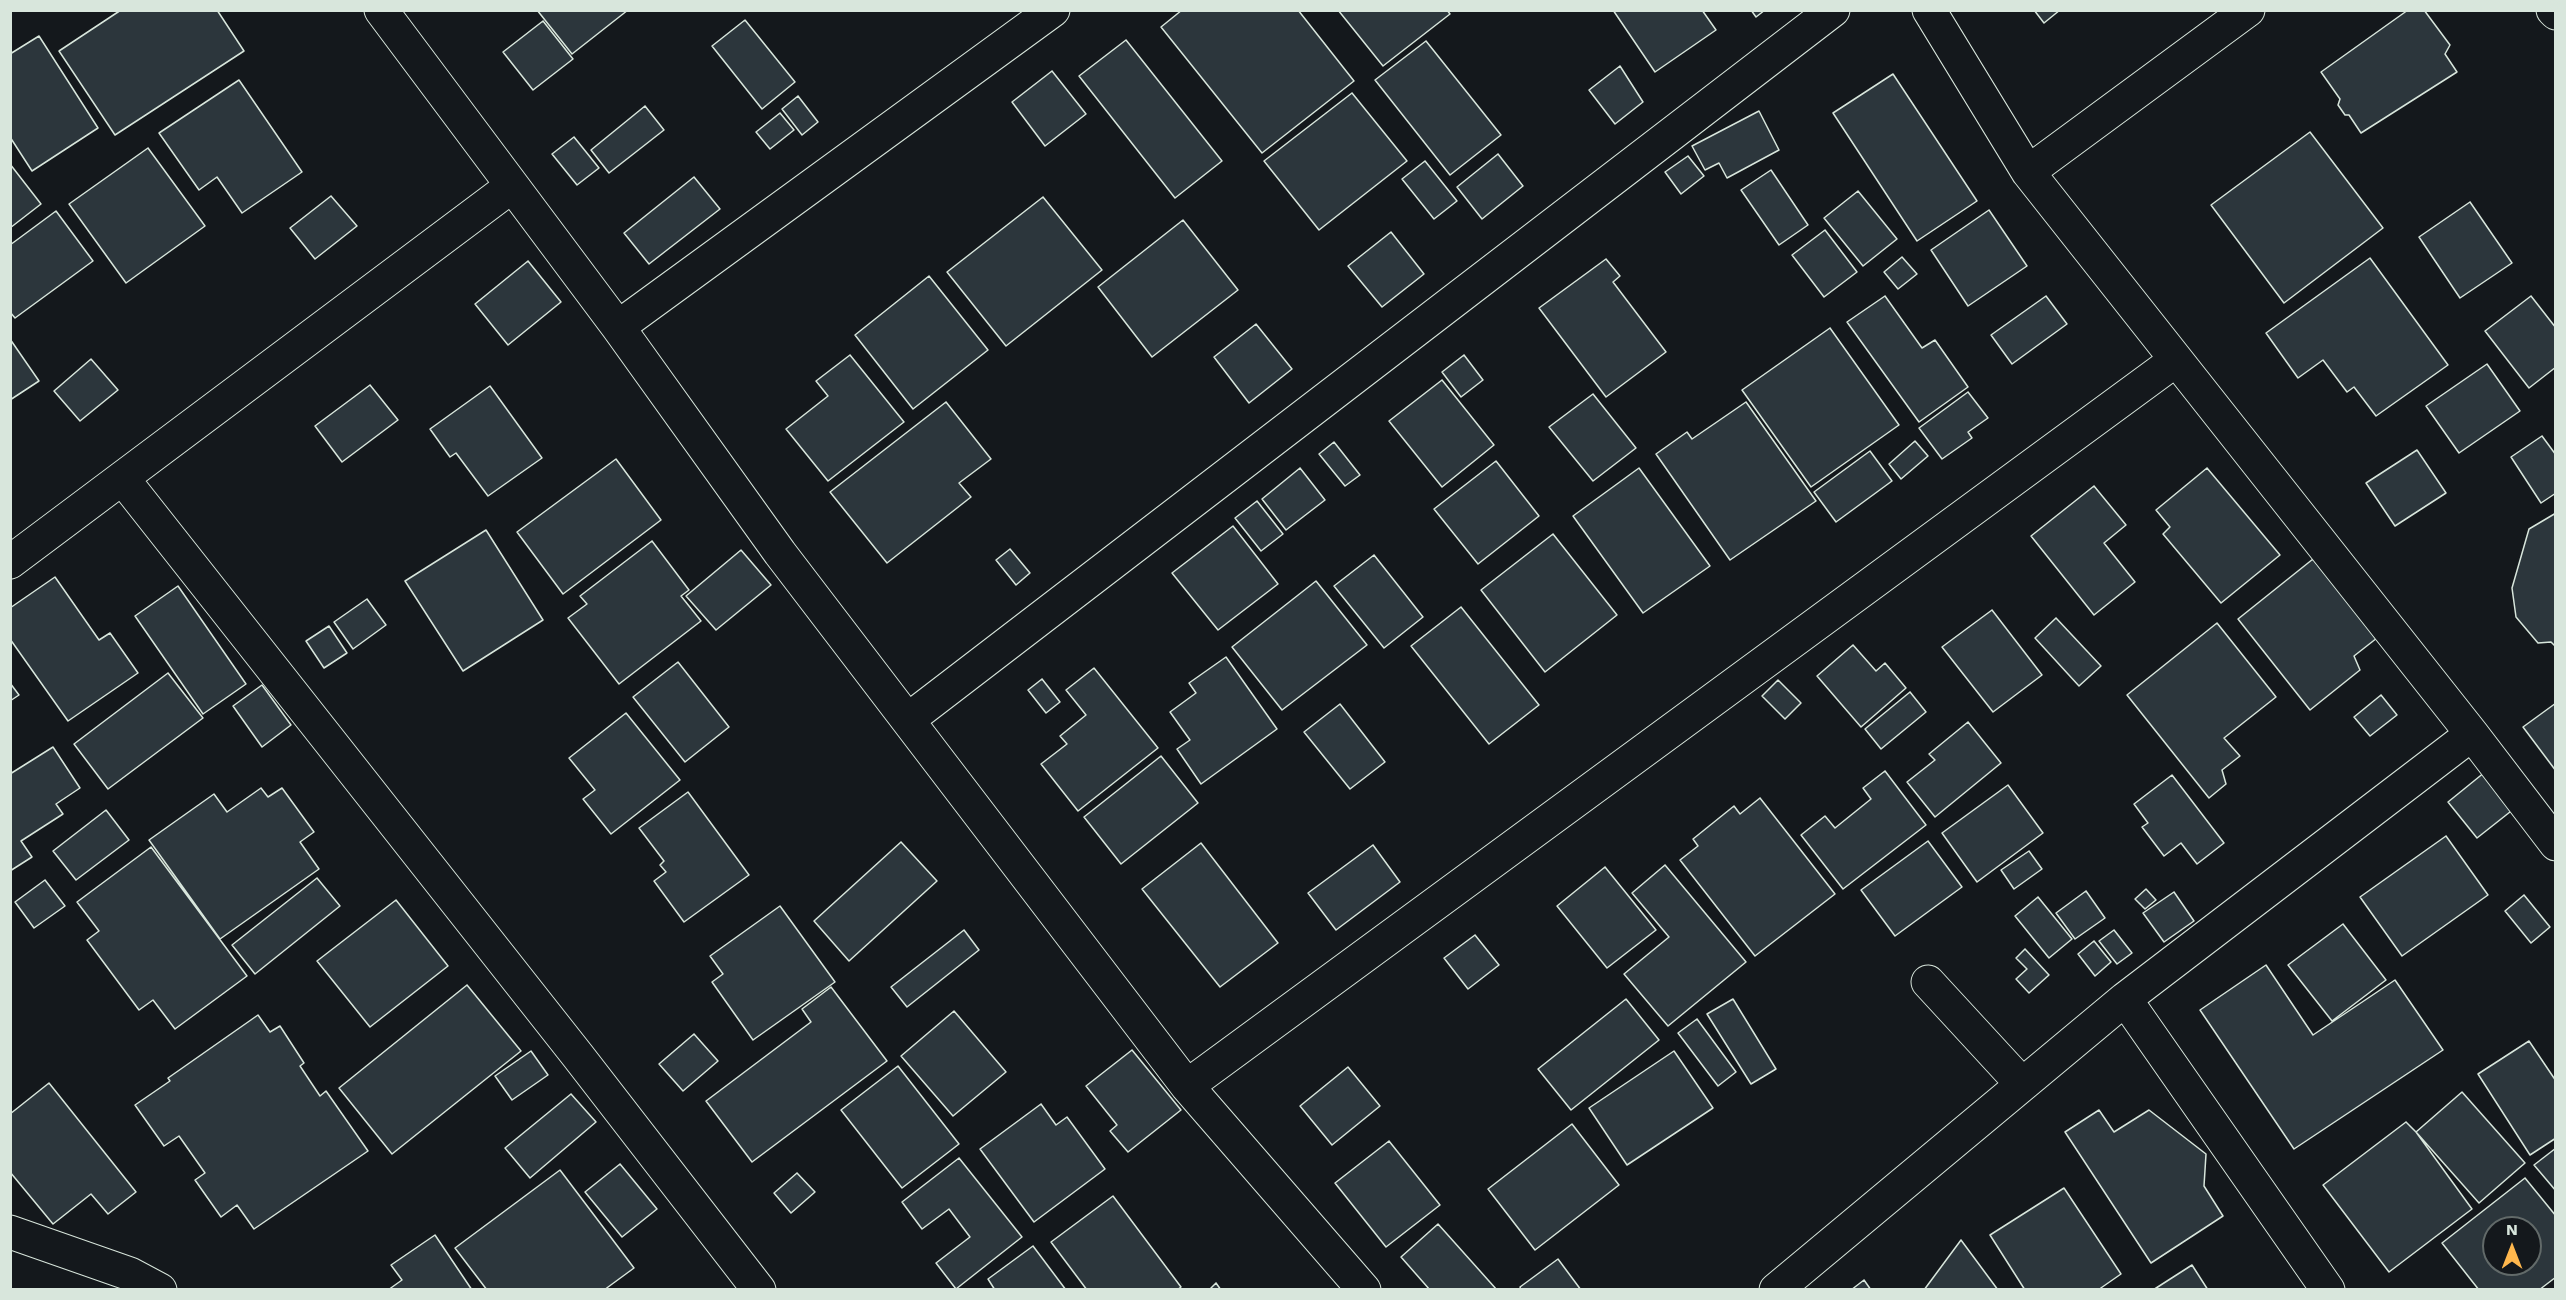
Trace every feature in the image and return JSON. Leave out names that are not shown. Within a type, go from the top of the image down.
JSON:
[{"type":"street","points":[[381,10],[618,327],[780,553],[909,718],[1188,1086],[1364,1290]]},
{"type":"street","points":[[618,327],[1053,10]]},
{"type":"street","points":[[909,718],[1833,10]]},
{"type":"street","points":[[1929,10],[2028,172],[2472,734],[2556,844]]},
{"type":"street","points":[[2028,172],[2248,10]]},
{"type":"street","points":[[10,562],[512,186]]},
{"type":"street","points":[[1188,1086],[2176,360]]},
{"type":"street","points":[[123,479],[578,1056],[759,1290]]},
{"type":"street","points":[[1776,1290],[2021,1083],[2125,999],[2472,734]]},
{"type":"street","points":[[1929,982],[2021,1083]]},
{"type":"street","points":[[2125,999],[2328,1290]]},
{"type":"street","points":[[10,1232],[130,1274],[160,1290]]},
{"type":"building","points":[[121,10],[217,10],[244,51],[115,135],[59,51]]},
{"type":"building","points":[[537,10],[628,10],[572,54]]},
{"type":"building","points":[[1182,10],[1298,10],[1354,81],[1262,153],[1161,27]]},
{"type":"building","points":[[1338,10],[1447,10],[1450,14],[1383,66]]},
{"type":"building","points":[[1613,10],[1702,10],[1716,30],[1655,72]]},
{"type":"building","points":[[1751,10],[1765,10],[1756,17]]},
{"type":"building","points":[[2034,10],[2060,10],[2044,23]]},
{"type":"building","points":[[2408,10],[2424,10],[2450,45],[2445,54],[2457,72],[2361,133],[2349,115],[2345,115],[2338,105],[2340,99],[2321,72]]},
{"type":"building","points":[[745,20],[795,82],[762,109],[712,46]]},
{"type":"building","points":[[543,21],[573,59],[533,90],[503,52]]},
{"type":"building","points":[[39,36],[98,128],[32,171],[10,137],[10,54]]},
{"type":"building","points":[[1126,40],[1222,161],[1175,198],[1079,76]]},
{"type":"building","points":[[1426,41],[1501,135],[1450,175],[1375,80]]},
{"type":"building","points":[[1620,66],[1643,102],[1615,124],[1589,90]]},
{"type":"building","points":[[1052,71],[1086,114],[1045,146],[1012,102]]},
{"type":"building","points":[[1893,74],[1977,201],[1917,241],[1833,113]]},
{"type":"building","points":[[239,80],[302,172],[242,213],[217,177],[199,190],[159,133]]},
{"type":"building","points":[[1352,93],[1407,161],[1319,230],[1264,161]]},
{"type":"building","points":[[798,96],[818,122],[802,135],[782,109]]},
{"type":"building","points":[[645,106],[664,130],[609,173],[591,150]]},
{"type":"building","points":[[1759,111],[1779,150],[1727,178],[1719,163],[1705,170],[1692,146]]},
{"type":"building","points":[[780,113],[794,130],[770,149],[756,132]]},
{"type":"building","points":[[2310,132],[2383,228],[2284,303],[2211,205]]},
{"type":"building","points":[[574,137],[599,168],[577,185],[552,154]]},
{"type":"building","points":[[148,148],[205,226],[126,283],[69,204]]},
{"type":"building","points":[[1498,154],[1523,186],[1482,219],[1457,187]]},
{"type":"building","points":[[1688,156],[1704,176],[1681,194],[1665,172]]},
{"type":"building","points":[[1425,161],[1457,201],[1434,219],[1402,179]]},
{"type":"building","points":[[10,164],[41,204],[10,228]]},
{"type":"building","points":[[1771,170],[1808,225],[1779,245],[1741,190]]},
{"type":"building","points":[[694,177],[720,209],[649,264],[624,233]]},
{"type":"building","points":[[1858,191],[1897,239],[1863,266],[1824,218]]},
{"type":"building","points":[[331,196],[357,226],[315,259],[290,228]]},
{"type":"building","points":[[1043,197],[1102,270],[1006,346],[947,272]]},
{"type":"building","points":[[2470,202],[2512,263],[2460,298],[2419,237]]},
{"type":"building","points":[[1989,210],[2027,266],[1968,306],[1931,250]]},
{"type":"building","points":[[56,211],[93,261],[15,318],[10,312],[10,245]]},
{"type":"building","points":[[1183,220],[1238,290],[1152,357],[1098,287]]},
{"type":"building","points":[[1825,230],[1857,272],[1824,297],[1792,255]]},
{"type":"building","points":[[1391,232],[1424,274],[1382,307],[1348,266]]},
{"type":"building","points":[[1902,257],[1917,274],[1898,289],[1884,272]]},
{"type":"building","points":[[2370,258],[2448,365],[2376,416],[2354,387],[2347,392],[2323,360],[2298,378],[2266,333]]},
{"type":"building","points":[[1606,259],[1620,276],[1613,282],[1666,352],[1606,397],[1539,308]]},
{"type":"building","points":[[528,261],[561,302],[508,345],[475,304]]},
{"type":"building","points":[[929,276],[988,350],[913,409],[855,335]]},
{"type":"building","points":[[1885,296],[1922,348],[1935,340],[1968,387],[1919,422],[1847,322]]},
{"type":"building","points":[[2046,296],[2067,324],[2012,364],[1991,335]]},
{"type":"building","points":[[2531,296],[2556,328],[2556,367],[2529,388],[2485,331]]},
{"type":"building","points":[[1256,324],[1292,369],[1249,403],[1214,357]]},
{"type":"building","points":[[1830,328],[1899,425],[1811,487],[1742,390]]},
{"type":"building","points":[[10,339],[39,381],[10,400]]},
{"type":"building","points":[[850,355],[904,422],[828,481],[786,429],[828,396],[816,381]]},
{"type":"building","points":[[1464,355],[1483,380],[1461,397],[1442,372]]},
{"type":"building","points":[[91,359],[118,390],[80,421],[54,391]]},
{"type":"building","points":[[2487,364],[2520,411],[2459,453],[2426,406]]},
{"type":"building","points":[[1442,380],[1494,445],[1442,487],[1389,421]]},
{"type":"building","points":[[370,385],[398,420],[342,462],[315,426]]},
{"type":"building","points":[[490,386],[542,458],[488,496],[456,453],[450,457],[430,429]]},
{"type":"building","points":[[1968,392],[1988,418],[1968,432],[1972,438],[1942,459],[1919,428]]},
{"type":"building","points":[[1593,394],[1636,448],[1593,481],[1549,427]]},
{"type":"building","points":[[946,402],[991,459],[959,483],[971,497],[887,563],[830,492]]},
{"type":"building","points":[[1746,402],[1816,501],[1730,560],[1656,454],[1687,432],[1692,439]]},
{"type":"building","points":[[2542,436],[2556,455],[2556,493],[2541,503],[2511,457]]},
{"type":"building","points":[[1915,441],[1928,456],[1901,479],[1889,464]]},
{"type":"building","points":[[1334,442],[1360,475],[1345,486],[1319,454]]},
{"type":"building","points":[[2417,450],[2446,493],[2395,526],[2366,483]]},
{"type":"building","points":[[1870,451],[1892,481],[1836,522],[1814,492]]},
{"type":"building","points":[[616,459],[661,520],[563,594],[517,532]]},
{"type":"building","points":[[1496,461],[1539,516],[1478,564],[1434,509]]},
{"type":"building","points":[[1300,468],[1325,500],[1286,530],[1262,499]]},
{"type":"building","points":[[1639,468],[1710,566],[1643,613],[1573,516]]},
{"type":"building","points":[[2207,468],[2280,555],[2221,603],[2163,534],[2170,527],[2156,510]]},
{"type":"building","points":[[2094,486],[2126,525],[2104,543],[2135,582],[2094,615],[2031,536]]},
{"type":"building","points":[[1257,501],[1283,534],[1261,551],[1235,518]]},
{"type":"building","points":[[2556,513],[2556,647],[2551,642],[2538,643],[2516,617],[2512,588],[2529,529]]},
{"type":"building","points":[[1233,526],[1278,584],[1218,630],[1172,573]]},
{"type":"building","points":[[486,530],[543,620],[463,671],[405,581]]},
{"type":"building","points":[[1553,534],[1617,615],[1545,672],[1481,590]]},
{"type":"building","points":[[652,541],[689,590],[681,596],[701,621],[619,684],[568,618],[587,604],[580,596]]},
{"type":"building","points":[[1010,549],[1030,573],[1016,585],[996,560]]},
{"type":"building","points":[[741,550],[771,585],[716,630],[686,596]]},
{"type":"building","points":[[1374,555],[1423,617],[1384,648],[1334,586]]},
{"type":"building","points":[[2313,559],[2377,638],[2354,656],[2360,670],[2310,710],[2238,619]]},
{"type":"building","points":[[55,577],[99,640],[110,633],[138,673],[68,721],[10,639],[10,608]]},
{"type":"building","points":[[1316,581],[1367,645],[1282,710],[1232,647]]},
{"type":"building","points":[[178,586],[246,684],[203,714],[135,616]]},
{"type":"building","points":[[367,599],[386,625],[353,649],[334,622]]},
{"type":"building","points":[[1461,607],[1539,705],[1489,744],[1411,646]]},
{"type":"building","points":[[1992,610],[2042,675],[1993,712],[1942,647]]},
{"type":"building","points":[[2056,618],[2101,666],[2079,686],[2035,638]]},
{"type":"building","points":[[2217,623],[2276,697],[2224,738],[2240,756],[2222,770],[2226,784],[2209,798],[2127,695]]},
{"type":"building","points":[[329,626],[347,653],[324,668],[306,641]]},
{"type":"building","points":[[1853,645],[1876,671],[1885,663],[1906,688],[1861,727],[1817,676]]},
{"type":"building","points":[[1226,657],[1277,729],[1201,784],[1177,749],[1190,740],[1170,712],[1196,693],[1189,683]]},
{"type":"building","points":[[678,662],[729,727],[685,762],[633,697]]},
{"type":"building","points":[[1094,668],[1158,748],[1078,811],[1041,764],[1067,744],[1060,736],[1086,715],[1066,690]]},
{"type":"building","points":[[168,673],[203,718],[108,789],[74,744]]},
{"type":"building","points":[[1042,679],[1060,702],[1046,713],[1028,690]]},
{"type":"building","points":[[1778,680],[1801,703],[1785,719],[1762,696]]},
{"type":"building","points":[[10,683],[19,695],[10,701]]},
{"type":"building","points":[[262,685],[291,725],[262,747],[233,706]]},
{"type":"building","points":[[1910,692],[1926,712],[1881,749],[1865,729]]},
{"type":"building","points":[[2381,695],[2397,715],[2370,736],[2354,717]]},
{"type":"building","points":[[2556,703],[2556,771],[2523,727]]},
{"type":"building","points":[[1340,704],[1385,762],[1350,789],[1304,732]]},
{"type":"building","points":[[626,713],[680,780],[611,834],[583,799],[595,790],[569,758]]},
{"type":"building","points":[[1968,722],[2001,763],[1935,817],[1907,782],[1935,760],[1929,754]]},
{"type":"building","points":[[53,747],[80,788],[56,804],[63,814],[21,841],[32,857],[10,871],[10,774]]},
{"type":"building","points":[[1161,756],[1198,803],[1121,864],[1084,817]]},
{"type":"building","points":[[1885,771],[1926,825],[1843,889],[1801,835],[1825,816],[1835,828],[1871,799],[1863,788]]},
{"type":"building","points":[[2485,772],[2515,808],[2477,838],[2448,802]]},
{"type":"building","points":[[2172,775],[2224,843],[2197,864],[2181,843],[2164,856],[2142,827],[2148,823],[2134,804]]},
{"type":"building","points":[[2008,785],[2043,833],[1977,882],[1942,833]]},
{"type":"building","points":[[261,788],[268,797],[282,788],[314,832],[300,842],[319,869],[220,939],[149,840],[214,794],[227,812]]},
{"type":"building","points":[[688,792],[749,875],[684,922],[654,881],[666,872],[660,865],[664,861],[639,828]]},
{"type":"building","points":[[1760,798],[1835,894],[1755,956],[1680,860],[1698,846],[1693,839],[1734,806],[1740,814]]},
{"type":"building","points":[[106,810],[129,840],[76,880],[53,851]]},
{"type":"building","points":[[2446,836],[2488,895],[2402,956],[2360,897]]},
{"type":"building","points":[[1928,841],[1962,887],[1895,936],[1861,890]]},
{"type":"building","points":[[901,842],[937,881],[849,961],[814,921]]},
{"type":"building","points":[[1201,843],[1278,943],[1220,987],[1142,889]]},
{"type":"building","points":[[1373,845],[1400,882],[1336,930],[1308,893]]},
{"type":"building","points":[[151,847],[247,976],[175,1029],[153,1000],[139,1010],[87,940],[99,931],[77,902]]},
{"type":"building","points":[[2029,851],[2042,869],[2014,889],[2001,870]]},
{"type":"building","points":[[1665,865],[1746,962],[1668,1026],[1624,974],[1669,937],[1632,893]]},
{"type":"building","points":[[1605,867],[1656,930],[1607,968],[1557,906]]},
{"type":"building","points":[[317,878],[340,906],[255,974],[232,945]]},
{"type":"building","points":[[45,880],[65,906],[34,928],[15,902]]},
{"type":"building","points":[[2146,889],[2156,900],[2145,909],[2135,899]]},
{"type":"building","points":[[2086,891],[2105,918],[2075,939],[2056,913]]},
{"type":"building","points":[[2174,892],[2194,921],[2164,942],[2143,913]]},
{"type":"building","points":[[2524,895],[2550,927],[2531,943],[2505,911]]},
{"type":"building","points":[[2038,897],[2072,939],[2049,958],[2015,916]]},
{"type":"building","points":[[396,900],[448,966],[370,1027],[317,961]]},
{"type":"building","points":[[780,906],[835,982],[753,1040],[712,982],[723,974],[710,956]]},
{"type":"building","points":[[2343,924],[2386,980],[2332,1021],[2288,965]]},
{"type":"building","points":[[964,930],[979,950],[907,1007],[891,987]]},
{"type":"building","points":[[2114,930],[2132,953],[2117,964],[2099,941]]},
{"type":"building","points":[[1475,935],[1499,965],[1468,989],[1444,958]]},
{"type":"building","points":[[2094,941],[2111,962],[2095,976],[2078,954]]},
{"type":"building","points":[[2025,949],[2049,975],[2029,993],[2016,979],[2027,969],[2016,958]]},
{"type":"building","points":[[2266,965],[2313,1035],[2395,980],[2443,1050],[2294,1149],[2200,1010]]},
{"type":"building","points":[[467,985],[521,1051],[392,1154],[339,1088]]},
{"type":"building","points":[[831,987],[887,1061],[752,1162],[706,1101],[811,1022],[802,1009]]},
{"type":"building","points":[[1626,999],[1659,1040],[1571,1110],[1538,1069]]},
{"type":"building","points":[[1733,999],[1776,1069],[1751,1084],[1707,1014]]},
{"type":"building","points":[[954,1011],[1006,1072],[953,1116],[901,1056]]},
{"type":"building","points":[[258,1015],[270,1032],[280,1026],[304,1063],[300,1066],[320,1096],[326,1091],[368,1151],[254,1229],[237,1205],[221,1217],[195,1180],[205,1173],[179,1136],[164,1146],[135,1105],[170,1081],[168,1078]]},
{"type":"building","points":[[1697,1019],[1736,1072],[1718,1086],[1678,1033]]},
{"type":"building","points":[[694,1034],[718,1061],[683,1091],[659,1064]]},
{"type":"building","points":[[2529,1041],[2556,1081],[2556,1138],[2530,1155],[2478,1074]]},
{"type":"building","points":[[1132,1050],[1181,1110],[1128,1152],[1110,1131],[1117,1125],[1086,1086]]},
{"type":"building","points":[[531,1051],[548,1075],[512,1100],[495,1076]]},
{"type":"building","points":[[1674,1051],[1713,1108],[1627,1165],[1589,1108]]},
{"type":"building","points":[[898,1066],[959,1144],[902,1188],[841,1110]]},
{"type":"building","points":[[1348,1067],[1380,1106],[1332,1145],[1300,1106]]},
{"type":"building","points":[[49,1083],[136,1192],[108,1214],[91,1194],[53,1224],[10,1172],[10,1114]]},
{"type":"building","points":[[2462,1092],[2525,1163],[2479,1203],[2416,1132]]},
{"type":"building","points":[[571,1094],[596,1122],[530,1178],[505,1148]]},
{"type":"building","points":[[1041,1104],[1056,1125],[1067,1117],[1105,1169],[1034,1222],[980,1149]]},
{"type":"building","points":[[2099,1110],[2114,1132],[2149,1110],[2206,1154],[2204,1186],[2223,1216],[2151,1263],[2065,1132]]},
{"type":"building","points":[[2406,1122],[2416,1132],[2472,1209],[2389,1272],[2323,1185]]},
{"type":"building","points":[[1572,1124],[1619,1185],[1535,1250],[1488,1189]]},
{"type":"building","points":[[1389,1141],[1440,1205],[1386,1247],[1335,1183]]},
{"type":"building","points":[[2556,1148],[2556,1191],[2534,1165]]},
{"type":"building","points":[[959,1158],[1022,1237],[956,1289],[936,1263],[970,1237],[949,1209],[922,1229],[902,1202]]},
{"type":"building","points":[[620,1164],[657,1209],[622,1237],[585,1192]]},
{"type":"building","points":[[560,1170],[634,1268],[604,1290],[487,1290],[455,1248]]},
{"type":"building","points":[[797,1173],[815,1192],[791,1213],[774,1193]]},
{"type":"building","points":[[2525,1178],[2556,1216],[2556,1277],[2539,1290],[2479,1290],[2442,1243]]},
{"type":"building","points":[[2064,1188],[2121,1274],[2098,1290],[2025,1290],[1990,1235]]},
{"type":"building","points":[[1113,1196],[1181,1287],[1177,1290],[1087,1290],[1051,1242]]},
{"type":"building","points":[[1438,1224],[1497,1290],[1430,1290],[1401,1257]]},
{"type":"building","points":[[435,1235],[472,1290],[388,1290],[402,1280],[391,1265]]},
{"type":"building","points":[[1961,1240],[1998,1290],[1924,1290]]},
{"type":"building","points":[[1033,1246],[1066,1290],[995,1290],[988,1279]]},
{"type":"building","points":[[1558,1259],[1581,1290],[1521,1290],[1520,1287]]},
{"type":"building","points":[[2192,1265],[2208,1290],[2153,1290]]},
{"type":"building","points":[[1864,1280],[1871,1290],[1851,1290]]},
{"type":"building","points":[[1216,1283],[1221,1290],[1209,1290]]}]
